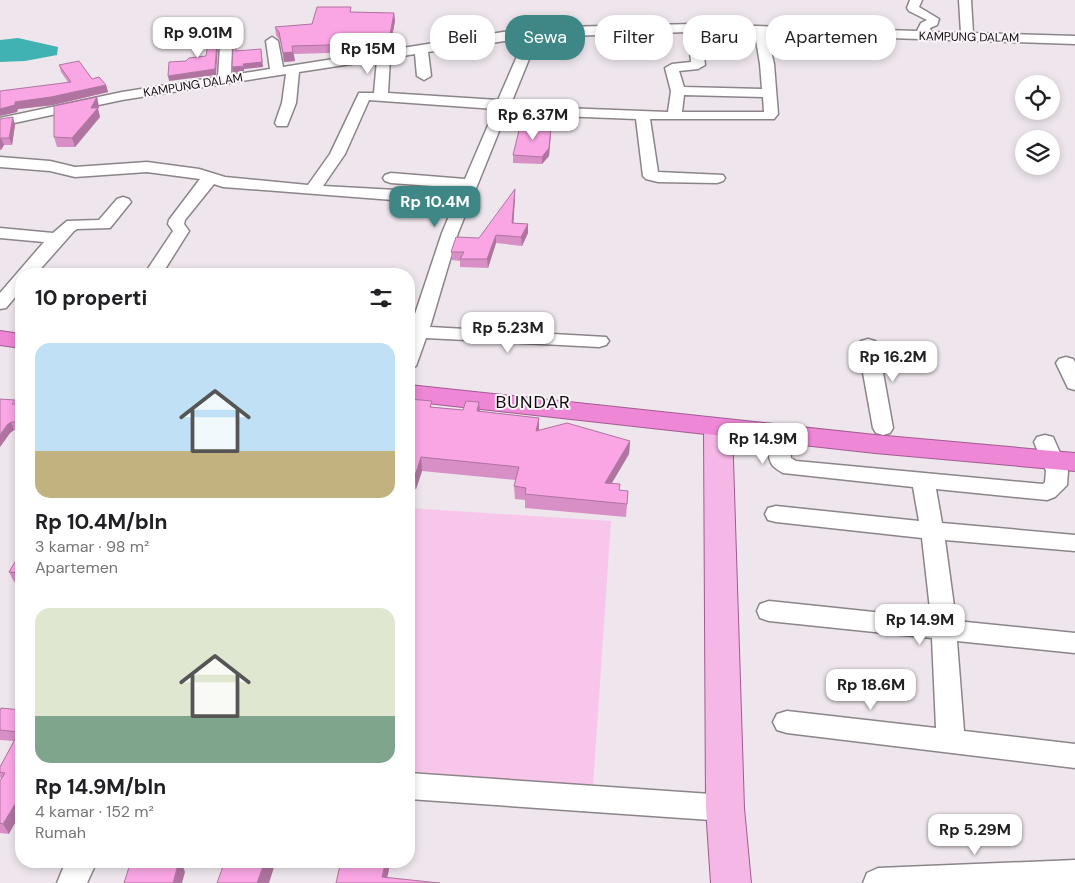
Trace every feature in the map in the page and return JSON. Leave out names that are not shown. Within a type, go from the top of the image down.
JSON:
[{"type":"highway","points":[[0,338],[15,340]]},
{"type":"highway","points":[[0,353],[15,354]]},
{"type":"highway","points":[[415,381],[598,407],[718,428],[778,434],[1057,455],[1075,444]]},
{"type":"highway","points":[[415,393],[882,428],[1057,455]]},
{"type":"main road","points":[[718,428],[726,808],[731,883]]},
{"type":"street","points":[[916,0],[913,8],[933,19],[933,22],[925,26],[923,31],[928,36]]},
{"type":"street","points":[[965,0],[967,37]]},
{"type":"street","name":"KAMPUNG DALAM","points":[[585,31],[683,28]]},
{"type":"street","name":"KAMPUNG DALAM","points":[[756,29],[1075,40]]},
{"type":"street","points":[[312,190],[337,154],[362,99],[366,96],[502,107],[674,116],[768,117],[771,114],[767,64],[760,29]]},
{"type":"street","name":"KAMPUNG DALAM","points":[[0,122],[96,100],[505,37]]},
{"type":"street","points":[[272,41],[277,72]]},
{"type":"street","points":[[225,80],[226,46]]},
{"type":"street","points":[[421,49],[424,76]]},
{"type":"street","points":[[380,96],[384,55]]},
{"type":"street","points":[[415,342],[450,233],[522,60]]},
{"type":"street","points":[[674,116],[678,90],[672,67],[695,66],[698,64],[697,60]]},
{"type":"street","points":[[282,123],[289,108],[293,69]]},
{"type":"street","points":[[678,90],[769,93]]},
{"type":"street","points":[[642,114],[651,176],[658,178],[717,178]]},
{"type":"street","points":[[0,162],[50,166],[75,172],[147,167],[195,173],[219,181],[239,184],[396,194],[407,201],[461,205]]},
{"type":"street","points":[[157,268],[181,231],[176,224],[177,220],[202,186],[212,178]]},
{"type":"street","points":[[391,178],[470,184]]},
{"type":"street","points":[[31,268],[56,238],[73,225],[99,225],[106,223],[123,202]]},
{"type":"street","points":[[0,232],[56,238]]},
{"type":"street","points":[[0,304],[15,286]]},
{"type":"street","points":[[418,332],[599,342]]},
{"type":"street","points":[[868,345],[882,428]]},
{"type":"street","points":[[1066,363],[1075,384]]},
{"type":"street","points":[[778,434],[781,461],[791,468],[923,482],[1047,492],[1053,489],[1058,481],[1057,455]]},
{"type":"street","points":[[923,482],[933,531],[944,629],[947,702],[951,742]]},
{"type":"street","points":[[776,514],[933,531],[1075,543]]},
{"type":"street","points":[[769,611],[1075,643]]},
{"type":"street","points":[[786,722],[1075,756]]},
{"type":"street","points":[[415,786],[726,808]]},
{"type":"street","points":[[72,883],[79,868]]},
{"type":"street","points":[[878,883],[1075,874]]},
{"type":"shaded area","points":[[415,508],[611,521],[593,786],[415,771]]},
{"type":"water","points":[[18,38],[58,47],[57,55],[25,61],[0,62],[0,40]]},
{"type":"building","points":[[317,7],[351,7],[350,12],[394,13],[389,40],[363,44],[292,46],[293,52],[283,53],[279,32],[275,27],[312,24]]},
{"type":"building","points":[[224,31],[224,35],[217,41],[215,69],[168,76],[169,62],[186,61],[189,58],[206,56],[210,32]]},
{"type":"building","points":[[233,47],[236,47],[236,51],[261,49],[262,62],[232,67]]},
{"type":"building","points":[[79,61],[92,79],[99,77],[106,85],[51,97],[15,102],[15,105],[0,109],[0,91],[71,82],[59,65]]},
{"type":"building","points":[[97,97],[91,108],[98,108],[72,138],[54,137],[54,106]]},
{"type":"building","points":[[13,117],[9,138],[1,138],[0,140],[0,119]]},
{"type":"building","points":[[520,126],[551,127],[549,148],[542,157],[513,155]]},
{"type":"building","points":[[515,189],[512,223],[528,224],[521,237],[496,235],[487,259],[460,259],[464,252],[451,252],[456,237],[479,238]]},
{"type":"building","points":[[0,399],[15,400],[12,404],[15,404],[15,422],[7,425],[0,435]]},
{"type":"building","points":[[415,400],[432,401],[430,407],[463,410],[466,401],[479,402],[477,411],[539,418],[536,431],[567,423],[630,441],[605,483],[620,484],[619,490],[628,491],[627,504],[525,494],[526,488],[514,486],[519,467],[421,457],[415,476]]},
{"type":"building","points":[[15,562],[15,572],[9,572]]},
{"type":"building","points":[[1,708],[15,709],[15,732],[0,730]]},
{"type":"building","points":[[15,739],[15,804],[3,824],[0,823],[0,781],[5,773],[0,772],[0,767]]},
{"type":"building","points":[[129,868],[177,868],[173,883],[124,883]]},
{"type":"building","points":[[222,868],[262,868],[257,883],[217,883]]},
{"type":"building","points":[[339,868],[384,868],[382,877],[440,883],[336,883]]},
{"type":"district","name":"BUNDAR","points":[[533,402]]}]
